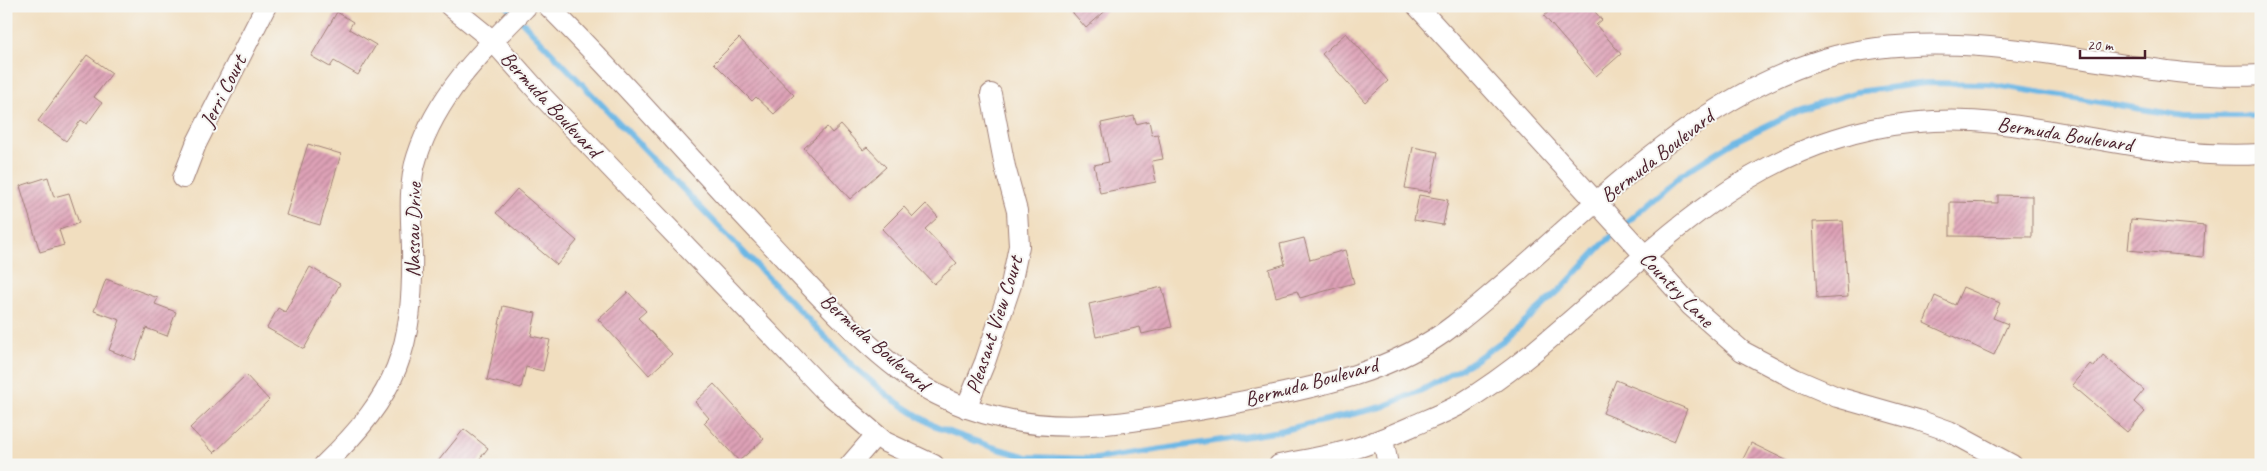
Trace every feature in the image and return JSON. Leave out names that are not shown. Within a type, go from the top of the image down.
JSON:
[{"type":"street","name":"Jerri Court","points":[[183,178],[196,144],[266,6]]},
{"type":"street","name":"Bermuda Boulevard","points":[[450,6],[492,40],[541,96],[812,377],[876,435],[894,447],[934,465]]},
{"type":"street","name":"Nassau Drive","points":[[324,465],[363,425],[384,397],[401,358],[410,322],[412,280],[411,205],[416,158],[432,120],[454,85],[492,40],[527,6]]},
{"type":"street","name":"Bermuda Boulevard","points":[[548,6],[711,181],[852,327],[894,364],[934,393],[966,408],[1006,419],[1055,426],[1108,423],[1186,412],[1292,392],[1360,373],[1405,354],[1447,331],[1490,297],[1597,203],[1704,116],[1748,90],[1826,58],[1859,51],[1936,45],[1993,47],[2191,74],[2261,75]]},
{"type":"street","name":"Country Lane","points":[[1417,6],[1637,248],[1711,325],[1742,351],[1837,397],[1918,420],[1948,431],[2012,465]]},
{"type":"street","name":"Pleasant View Court","points":[[966,408],[1011,286],[1020,246],[1017,210],[1006,167],[992,94]]},
{"type":"street","name":"Bermuda Boulevard","points":[[1279,465],[1351,450],[1383,439],[1457,406],[1504,375],[1637,248],[1675,229],[1740,183],[1775,163],[1836,138],[1902,123],[1993,122],[2157,149],[2236,156],[2261,154]]},
{"type":"street","points":[[850,465],[876,435]]},
{"type":"street","points":[[1383,439],[1388,465]]},
{"type":"building","points":[[1067,6],[1111,6],[1086,28]]},
{"type":"building","points":[[1556,6],[1590,6],[1602,20],[1596,25],[1621,54],[1596,76],[1544,16]]},
{"type":"building","points":[[337,12],[353,22],[349,29],[376,45],[358,75],[334,61],[330,67],[311,56]]},
{"type":"building","points":[[1346,33],[1388,81],[1365,102],[1322,54]]},
{"type":"building","points":[[739,38],[794,95],[774,114],[756,97],[752,101],[714,63]]},
{"type":"building","points":[[87,55],[112,73],[94,97],[102,103],[87,124],[81,120],[66,141],[38,121]]},
{"type":"building","points":[[1134,116],[1136,124],[1149,121],[1152,135],[1158,134],[1163,159],[1152,161],[1156,182],[1100,193],[1094,165],[1109,162],[1101,123]]},
{"type":"building","points":[[841,125],[863,150],[867,147],[886,167],[850,199],[804,148],[827,127],[832,133]]},
{"type":"building","points":[[308,144],[341,154],[320,225],[286,215]]},
{"type":"building","points":[[1413,147],[1438,152],[1430,192],[1405,188]]},
{"type":"building","points":[[48,177],[54,197],[69,193],[79,223],[59,230],[64,245],[40,252],[20,186]]},
{"type":"building","points":[[517,189],[577,241],[557,265],[496,213]]},
{"type":"building","points":[[1419,195],[1448,200],[1443,225],[1414,220]]},
{"type":"building","points":[[1998,195],[2032,196],[2032,237],[1950,236],[1950,202],[1998,203]]},
{"type":"building","points":[[926,204],[938,217],[925,229],[957,263],[934,284],[882,229],[904,207],[913,217]]},
{"type":"building","points":[[2131,219],[2205,226],[2203,257],[2128,250]]},
{"type":"building","points":[[1843,221],[1848,297],[1817,299],[1813,222]]},
{"type":"building","points":[[1304,238],[1310,260],[1345,250],[1354,283],[1300,298],[1297,291],[1276,297],[1269,269],[1285,264],[1280,244]]},
{"type":"building","points":[[310,267],[340,284],[304,349],[267,328],[278,308],[285,312]]},
{"type":"building","points":[[106,279],[158,298],[155,304],[176,312],[167,336],[146,328],[135,360],[109,350],[120,320],[94,311]]},
{"type":"building","points":[[1162,287],[1172,327],[1142,334],[1140,327],[1096,337],[1089,304]]},
{"type":"building","points":[[1963,287],[2000,303],[1993,318],[2008,324],[1994,355],[1924,323],[1935,296],[1955,305]]},
{"type":"building","points":[[628,292],[646,311],[638,318],[672,354],[649,375],[598,319]]},
{"type":"building","points":[[503,306],[536,313],[531,336],[550,340],[543,371],[526,367],[521,388],[487,380]]},
{"type":"building","points":[[2103,355],[2144,390],[2134,402],[2145,412],[2127,432],[2072,385],[2090,364],[2094,367]]},
{"type":"building","points":[[246,375],[269,400],[214,453],[190,428]]},
{"type":"building","points":[[1616,380],[1687,409],[1674,442],[1603,413]]},
{"type":"building","points":[[714,384],[764,439],[739,461],[704,423],[709,418],[695,402]]},
{"type":"building","points":[[464,429],[488,448],[475,465],[435,465]]},
{"type":"building","points":[[1751,443],[1796,465],[1740,465]]},
{"type":"waterway","points":[[507,6],[853,366],[892,399],[936,427],[1027,457],[1096,459],[1275,432],[1382,407],[1424,389],[1472,362],[1504,340],[1563,287],[1604,243],[1682,174],[1737,140],[1797,111],[1856,92],[1926,83],[1989,84],[2184,116],[2261,116]]}]
